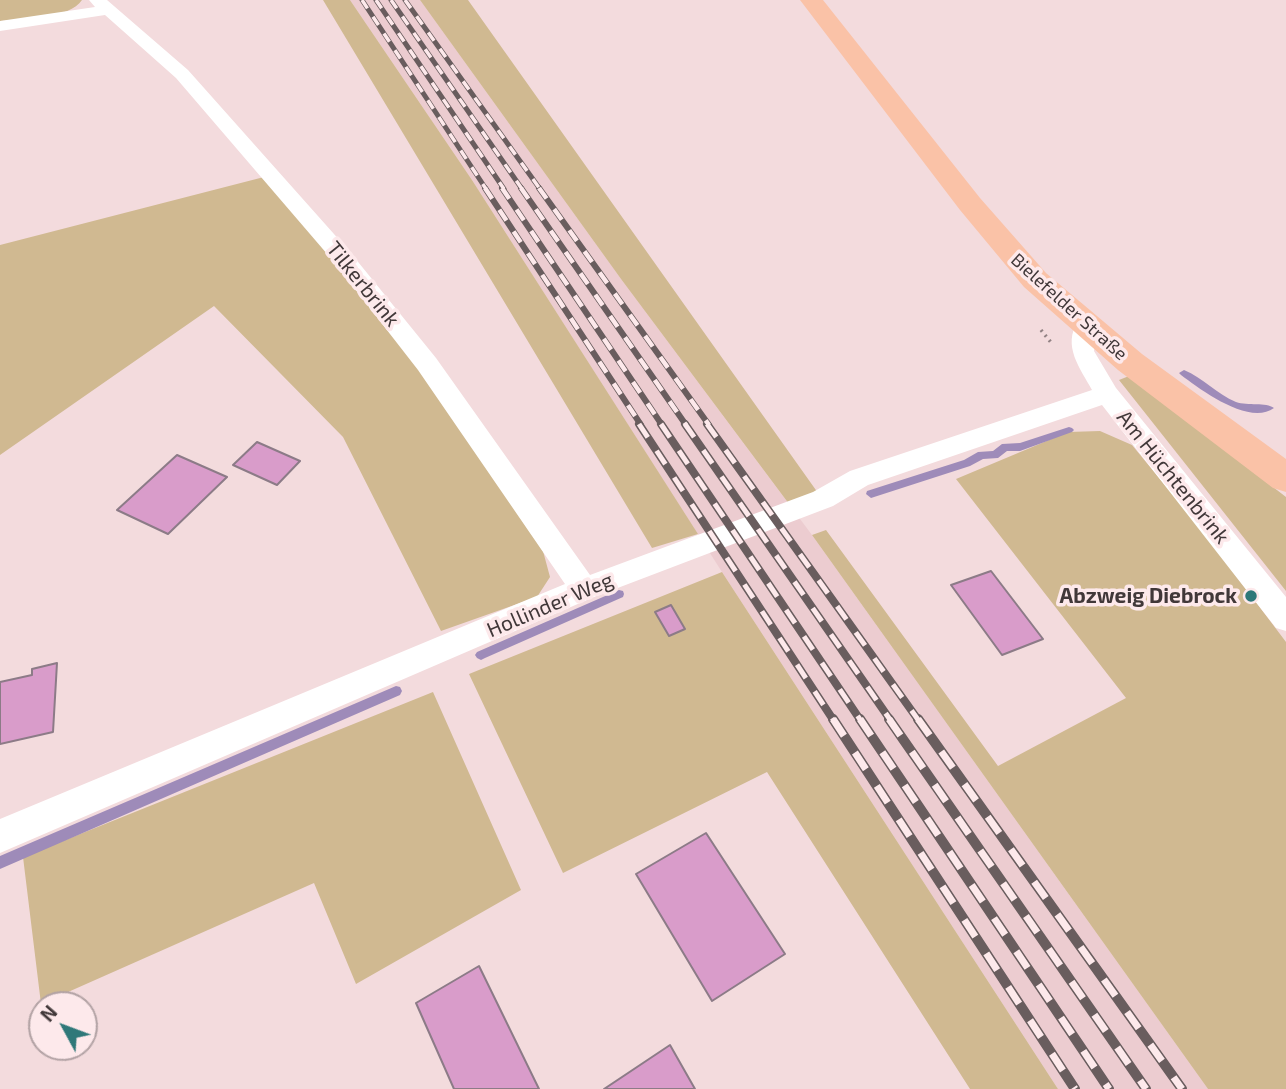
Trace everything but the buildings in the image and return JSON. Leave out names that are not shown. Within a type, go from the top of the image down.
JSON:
[{"type":"main road","name":"Bielefelder Straße","points":[[811,0],[1000,243],[1035,280],[1086,326],[1187,406],[1286,478]]},
{"type":"street","name":"Tilkerbrink","points":[[0,26],[102,5],[182,74],[342,257],[427,364],[584,589]]},
{"type":"street","name":"Am Hüchtenbrink","points":[[1086,326],[1082,351],[1107,394],[1286,619]]},
{"type":"street","name":"Hollinder Weg","points":[[0,836],[584,589],[822,499],[859,478],[1107,394]]},
{"type":"shaded area","points":[[0,0],[82,0],[76,6],[57,14],[0,21]]},
{"type":"shaded area","points":[[323,0],[350,0],[472,180],[698,534],[652,548]]},
{"type":"shaded area","points":[[350,0],[420,0],[621,279],[812,535],[1208,1089],[1058,1089],[722,572],[472,180]]},
{"type":"shaded area","points":[[420,0],[468,0],[818,493],[789,504],[621,279]]},
{"type":"shaded area","points":[[264,177],[335,261],[418,367],[543,551],[550,577],[537,597],[441,631],[343,437],[214,306],[0,455],[0,245]]},
{"type":"shaded area","points":[[1129,376],[1286,497],[1286,591],[1119,380]]},
{"type":"shaded area","points":[[1100,431],[1132,445],[1197,524],[1286,642],[1286,1089],[1208,1089],[812,535],[826,530],[998,766],[1126,698],[956,479],[1068,432]]},
{"type":"shaded area","points":[[722,572],[1058,1089],[970,1089],[767,772],[563,873],[469,674]]},
{"type":"shaded area","points":[[433,692],[521,890],[356,984],[314,883],[70,991],[39,991],[23,857]]},
{"type":"waterway","points":[[1184,373],[1224,400],[1256,409],[1269,408]]},
{"type":"waterway","points":[[871,494],[967,463],[981,455],[995,455],[1005,447],[1020,447],[1069,430]]},
{"type":"waterway","points":[[481,655],[619,594]]},
{"type":"waterway","points":[[0,863],[396,691]]},
{"type":"railway","points":[[362,0],[486,189]]},
{"type":"railway","points":[[376,0],[504,189]]},
{"type":"railway","points":[[391,0],[522,189]]},
{"type":"railway","points":[[405,0],[540,189]]},
{"type":"railway","points":[[485,188],[641,425]]},
{"type":"railway","points":[[502,188],[662,425]]},
{"type":"railway","points":[[521,188],[686,425]]},
{"type":"railway","points":[[539,188],[709,425]]},
{"type":"railway","points":[[639,424],[834,721]]},
{"type":"railway","points":[[661,424],[861,721]]},
{"type":"railway","points":[[685,424],[891,721]]},
{"type":"railway","points":[[707,424],[919,721]]},
{"type":"railway","points":[[833,719],[1075,1089]]},
{"type":"railway","points":[[860,719],[1109,1089]]},
{"type":"railway","points":[[889,719],[1146,1089]]},
{"type":"railway","points":[[918,719],[1182,1089]]},
{"type":"place","name":"Abzweig Diebrock","points":[[1251,596]]}]
